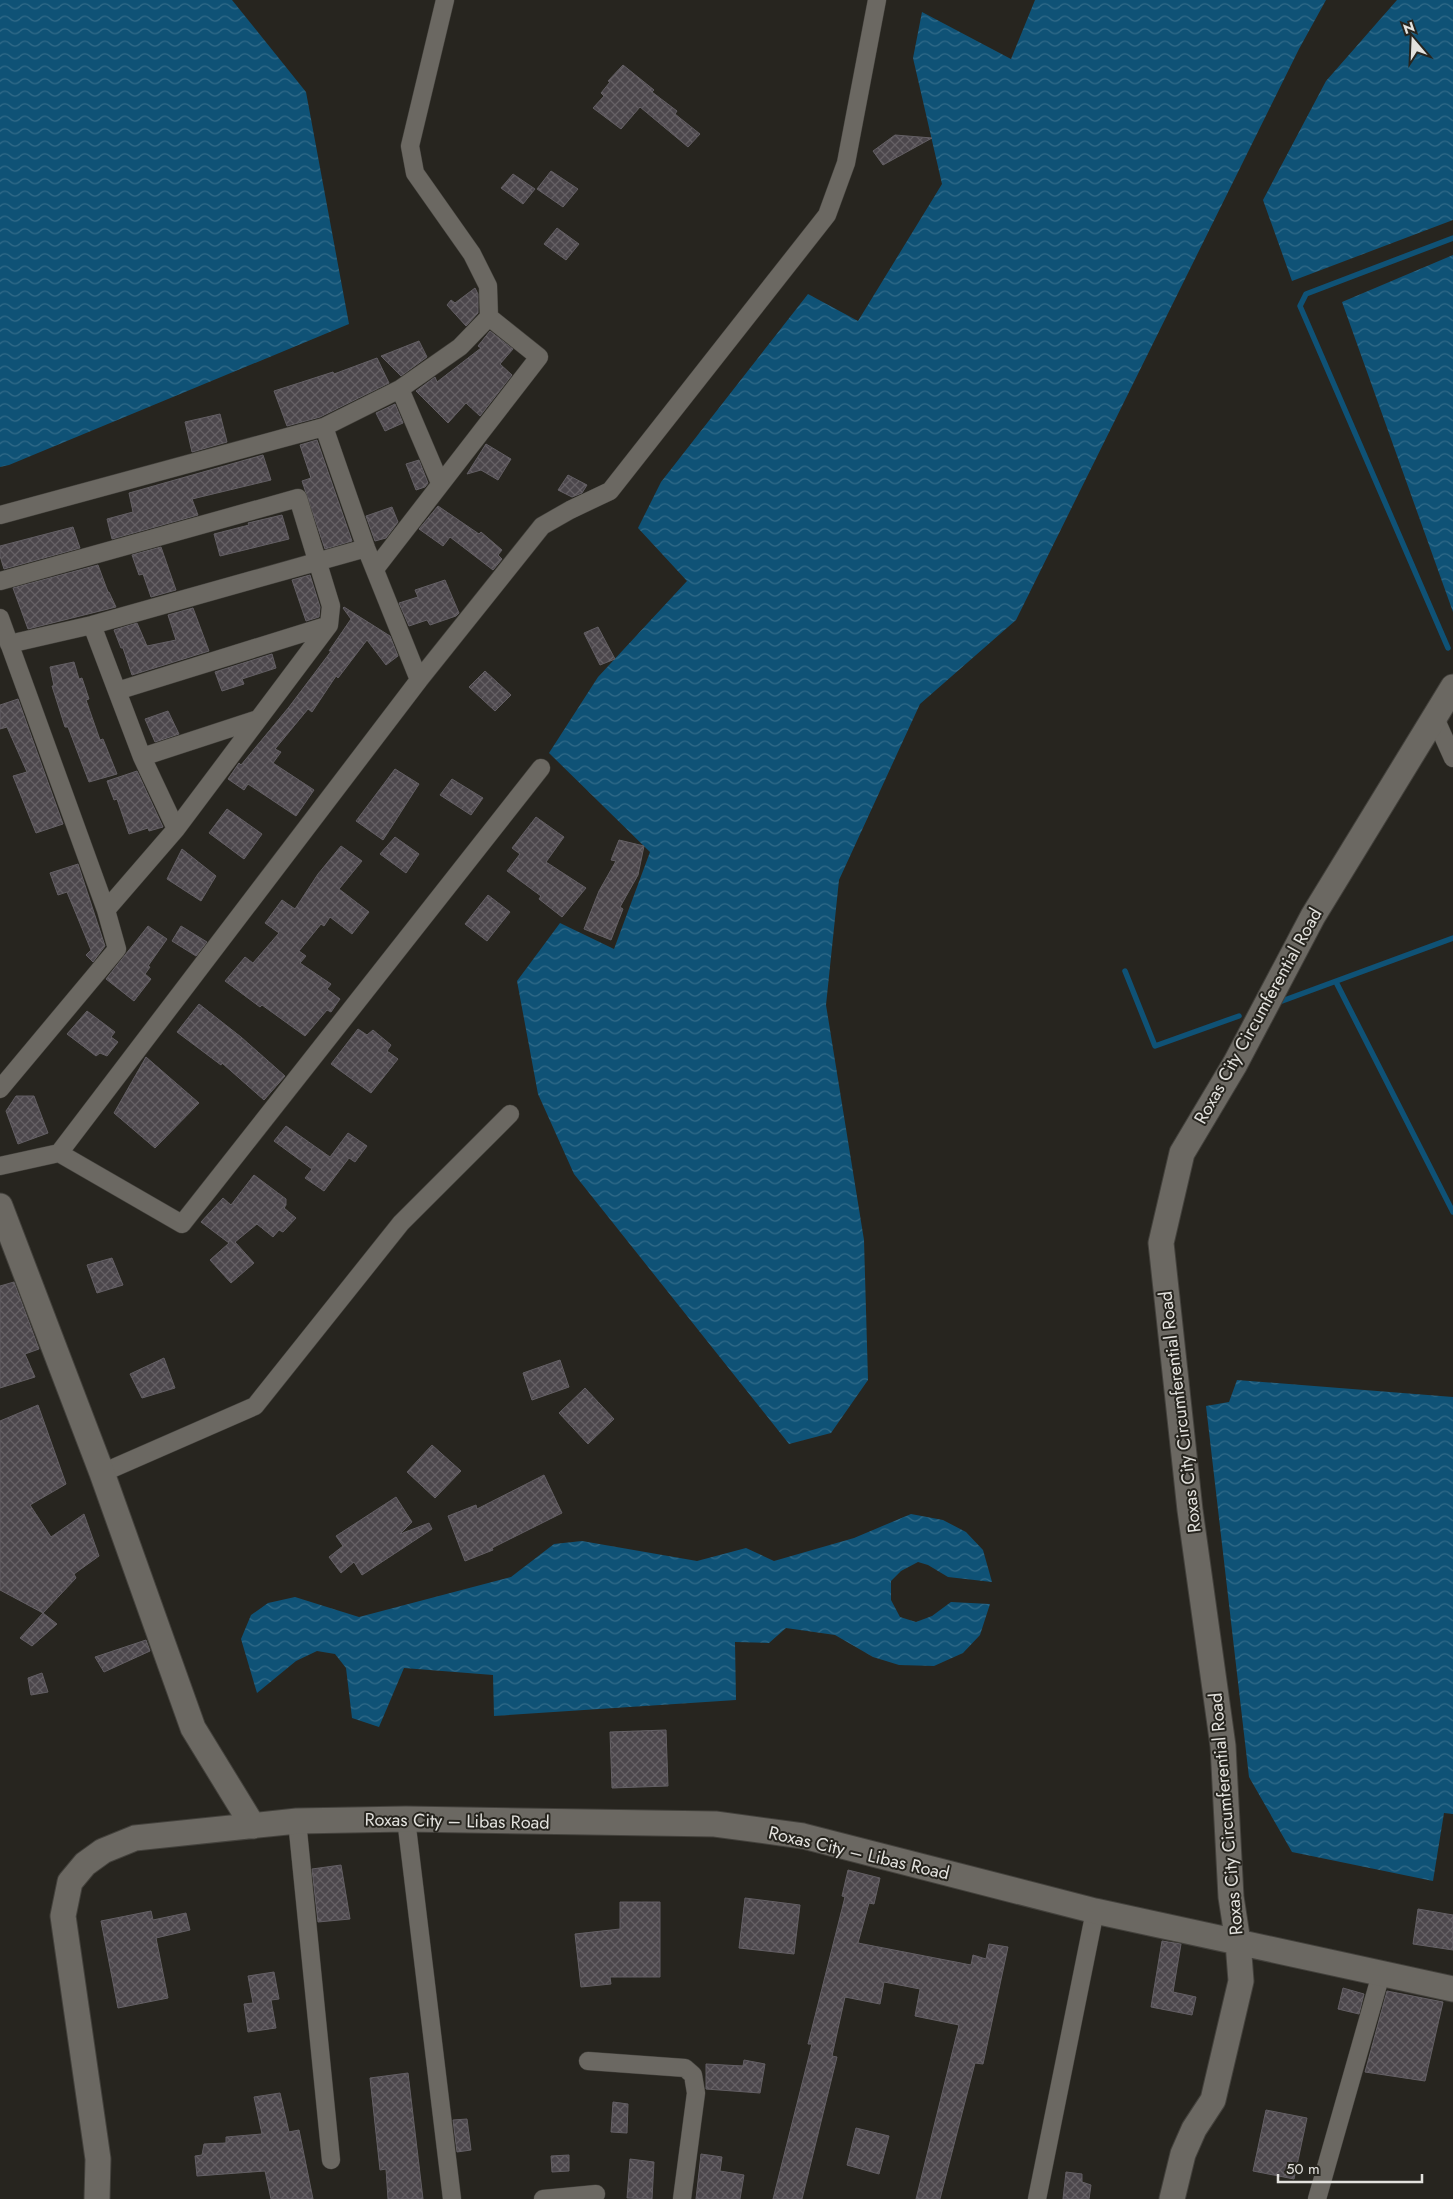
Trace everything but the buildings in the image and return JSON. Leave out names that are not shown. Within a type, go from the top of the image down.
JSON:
[{"type":"street","points":[[0,515],[324,427],[400,389],[460,347],[489,317],[488,286],[472,254],[415,173],[410,146],[445,0]]},
{"type":"street","points":[[0,1166],[59,1153],[419,680],[542,526],[610,491],[827,215],[846,163],[877,0]]},
{"type":"street","points":[[375,569],[539,357],[489,317]]},
{"type":"street","points":[[400,389],[440,483]]},
{"type":"street","points":[[324,427],[366,548],[419,680]]},
{"type":"street","points":[[0,581],[298,498],[331,606],[329,625],[176,829],[106,910]]},
{"type":"street","points":[[9,644],[92,625],[366,548]]},
{"type":"street","points":[[0,618],[106,910],[117,950],[0,1089]]},
{"type":"street","points":[[92,625],[142,757],[176,829]]},
{"type":"street","points":[[117,692],[329,625]]},
{"type":"street","name":"Roxas City Circumferential Road","points":[[1172,2199],[1187,2146],[1194,2129],[1213,2100],[1241,1981],[1238,1942],[1231,1897],[1223,1746],[1190,1510],[1160,1243],[1182,1153],[1235,1064],[1313,916],[1453,687]]},
{"type":"street","points":[[1435,718],[1453,758]]},
{"type":"street","points":[[142,757],[258,719]]},
{"type":"street","points":[[59,1153],[182,1224],[541,768]]},
{"type":"street","points":[[102,1473],[255,1406],[401,1223],[510,1114]]},
{"type":"street","points":[[0,1206],[102,1473],[193,1728],[253,1826]]},
{"type":"street","points":[[406,1819],[452,2199]]},
{"type":"street","name":"Roxas City – Libas Road","points":[[97,2199],[98,2159],[63,1916],[70,1882],[85,1864],[103,1850],[135,1838],[297,1821],[406,1819],[715,1824],[803,1836],[1095,1911],[1453,1989]]},
{"type":"street","points":[[297,1821],[331,2160]]},
{"type":"street","points":[[1037,2199],[1095,1911]]},
{"type":"street","points":[[1317,2199],[1381,1974]]},
{"type":"street","points":[[588,2061],[685,2068],[693,2074],[696,2093],[682,2199]]},
{"type":"street","points":[[543,2199],[596,2194]]},
{"type":"water","points":[[0,0],[232,0],[306,92],[349,324],[9,465],[0,467]]},
{"type":"water","points":[[1035,0],[1326,0],[1299,49],[1016,620],[920,704],[839,880],[826,1005],[864,1240],[868,1380],[831,1433],[789,1444],[574,1174],[538,1094],[517,981],[560,923],[614,949],[650,852],[549,753],[598,677],[687,581],[638,528],[661,482],[808,294],[858,321],[942,184],[913,58],[922,12],[1011,59]]},
{"type":"water","points":[[1397,0],[1453,0],[1453,220],[1292,281],[1263,200],[1326,81]]},
{"type":"water","points":[[1453,255],[1453,612],[1342,302]]},
{"type":"water","points":[[1237,1380],[1453,1397],[1453,1814],[1444,1813],[1433,1881],[1292,1852],[1249,1777],[1206,1406],[1229,1402]]},
{"type":"water","points":[[911,1514],[943,1520],[966,1532],[983,1550],[992,1582],[948,1577],[928,1565],[918,1562],[901,1571],[891,1581],[891,1600],[900,1617],[916,1622],[932,1616],[951,1602],[990,1604],[980,1635],[963,1653],[934,1666],[899,1665],[873,1657],[835,1635],[786,1628],[769,1643],[735,1642],[736,1700],[494,1716],[493,1675],[404,1668],[379,1727],[352,1718],[346,1668],[335,1654],[317,1651],[296,1661],[257,1693],[241,1639],[251,1615],[268,1603],[295,1597],[359,1617],[511,1577],[554,1544],[582,1541],[697,1561],[746,1548],[774,1561],[854,1538]]},
{"type":"waterway","points":[[1448,648],[1300,306],[1306,294],[1453,238]]},
{"type":"waterway","points":[[1282,1001],[1453,938]]},
{"type":"waterway","points":[[1125,971],[1155,1046],[1239,1016]]},
{"type":"waterway","points":[[1336,982],[1453,1212]]}]
